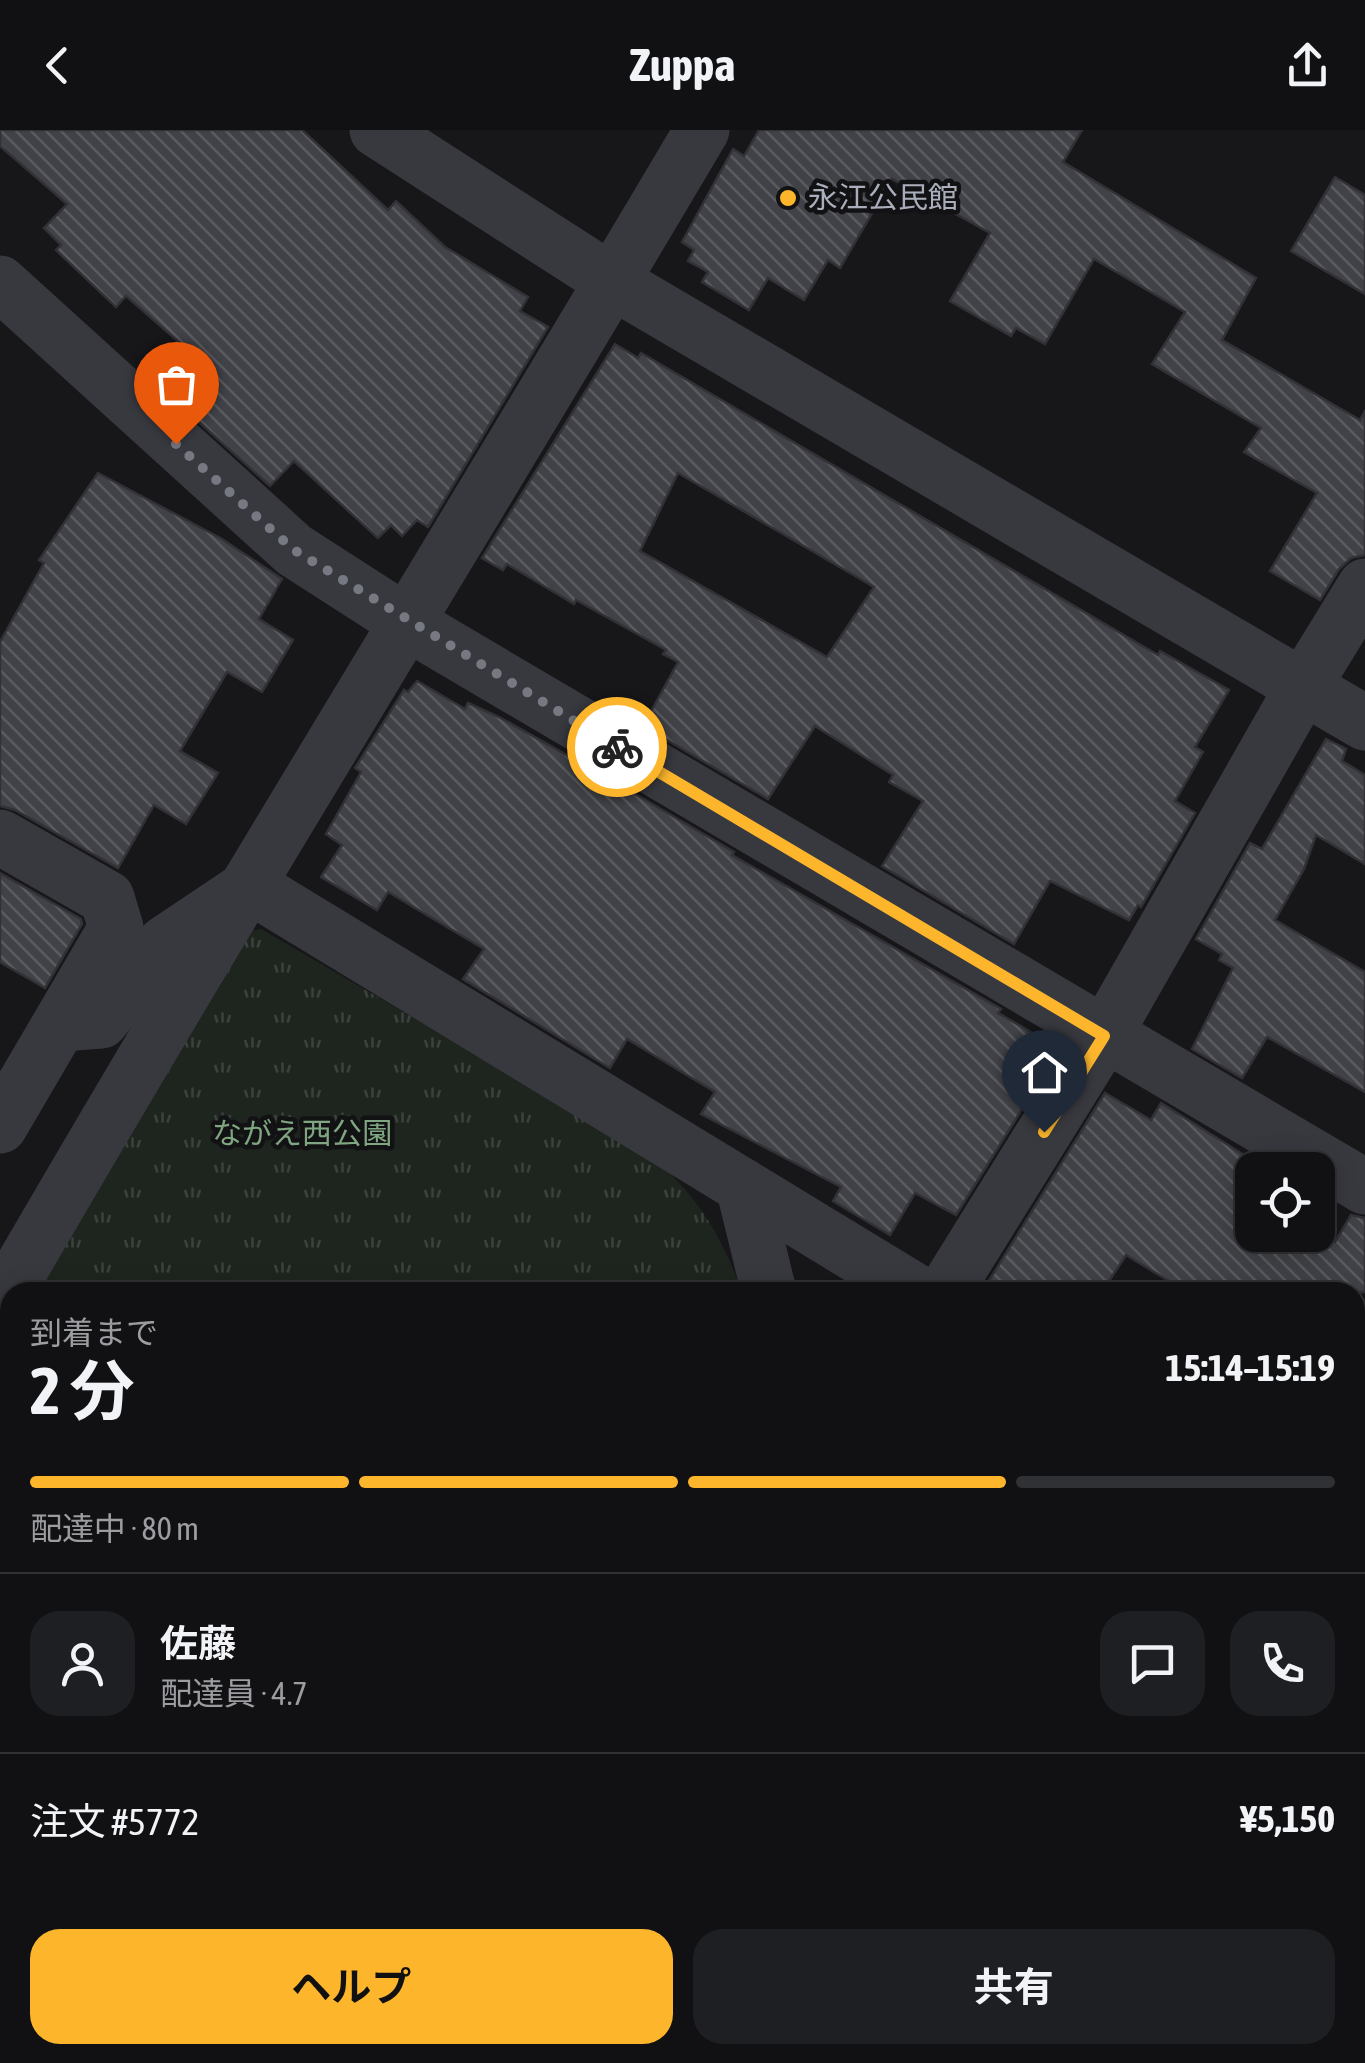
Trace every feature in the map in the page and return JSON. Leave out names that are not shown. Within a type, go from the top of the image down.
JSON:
[{"type":"street","points":[[377,130],[613,282],[1365,723]]},
{"type":"street","points":[[13,1282],[154,1038],[409,624],[702,130]]},
{"type":"street","points":[[0,283],[294,550],[409,624],[1365,1187]]},
{"type":"street","points":[[951,1282],[1104,1036],[1302,687],[1365,586]]},
{"type":"street","points":[[0,837],[106,898],[116,928],[0,1126]]},
{"type":"street","points":[[60,1024],[101,1020],[165,943],[250,886]]},
{"type":"street","points":[[250,886],[901,1282]]},
{"type":"street","points":[[743,1186],[767,1282]]},
{"type":"green space","name":"ながえ西公園","points":[[261,929],[651,1156],[695,1202],[726,1252],[738,1282],[34,1282],[234,934]]},
{"type":"building","points":[[0,130],[302,130],[388,210],[396,201],[445,247],[528,297],[520,311],[548,327],[428,527],[417,520],[402,536],[391,525],[378,538],[294,461],[270,486],[198,421],[184,407],[216,374],[126,296],[116,307],[56,250],[61,245],[44,228],[67,204],[0,146]]},
{"type":"building","points":[[759,130],[1082,130],[1063,162],[1256,278],[1222,340],[1360,420],[1365,411],[1365,555],[1351,558],[1339,569],[1320,600],[1270,571],[1317,493],[1244,452],[1261,428],[1152,364],[1185,312],[1094,259],[1045,344],[1016,328],[1011,336],[950,301],[990,233],[892,179],[840,268],[828,260],[804,300],[768,278],[749,310],[702,282],[708,272],[688,261],[694,250],[682,242],[733,149],[744,156]]},
{"type":"building","points":[[1335,177],[1365,195],[1365,294],[1291,251]]},
{"type":"building","points":[[615,344],[638,358],[641,353],[1158,655],[1160,651],[1229,690],[1195,747],[1203,752],[1175,801],[1195,813],[1141,907],[1138,905],[1129,920],[1050,881],[1014,944],[882,866],[923,801],[889,782],[893,775],[815,726],[768,799],[643,726],[678,662],[663,654],[666,650],[576,600],[574,604],[507,564],[503,570],[482,558]],"holes":[[[678,473],[874,587],[827,657],[640,551]]]},
{"type":"building","points":[[98,473],[222,539],[282,579],[259,619],[293,640],[262,692],[227,672],[180,751],[218,773],[186,824],[154,805],[118,868],[15,810],[0,806],[0,642],[44,563],[39,560]]},
{"type":"building","points":[[417,681],[465,709],[468,703],[499,717],[613,781],[734,852],[732,855],[1001,1009],[998,1013],[1055,1046],[1047,1059],[1052,1061],[956,1215],[915,1193],[890,1235],[833,1201],[841,1187],[701,1114],[715,1092],[627,1039],[610,1068],[463,979],[484,949],[388,892],[377,910],[321,877],[342,845],[326,834],[361,772],[355,768],[404,690],[408,692]]},
{"type":"building","points":[[1326,739],[1346,749],[1342,761],[1365,775],[1365,864],[1316,835],[1304,869],[1275,920],[1365,972],[1365,1092],[1267,1037],[1242,1078],[1192,1049],[1233,968],[1219,960],[1222,954],[1196,939],[1250,843],[1262,849]]},
{"type":"building","points":[[0,873],[81,919],[82,924],[45,988],[0,962]]},
{"type":"building","points":[[1105,1093],[1151,1120],[1161,1103],[1239,1152],[1235,1152],[1235,1252],[1335,1252],[1335,1242],[1351,1215],[1365,1218],[1365,1282],[1171,1282],[1126,1255],[1108,1282],[988,1282]]},
{"type":"way so far","points":[[176,444],[294,550],[409,624],[617,747]]},
{"type":"place","name":"永江公民館","points":[[788,198]]},
{"type":"route","points":[[617,747],[1104,1036],[1044,1132]]}]
